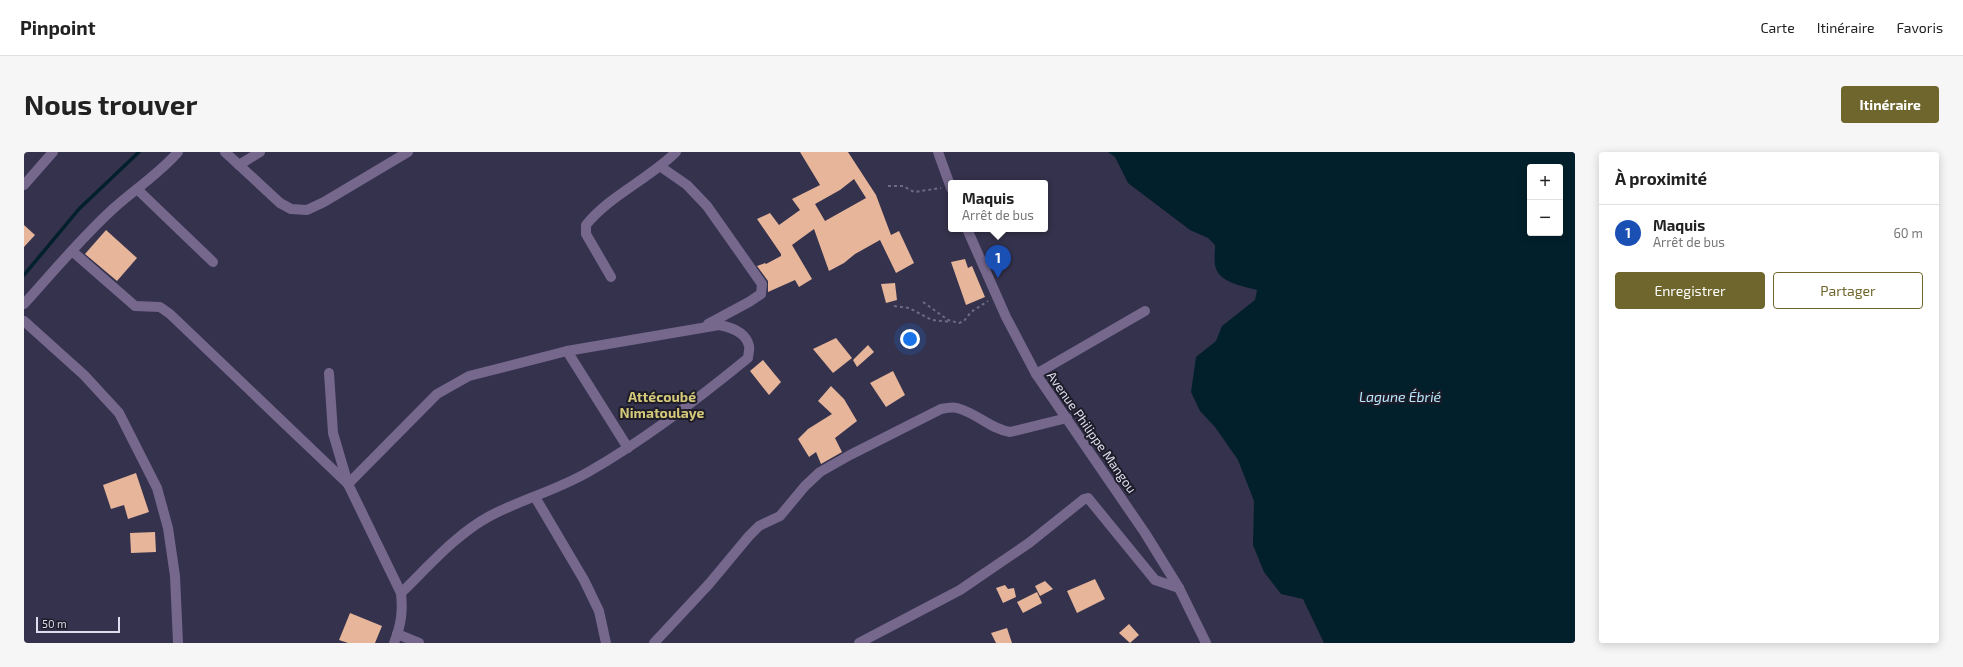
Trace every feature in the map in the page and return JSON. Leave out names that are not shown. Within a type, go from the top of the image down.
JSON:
[{"type":"street","points":[[24,186],[53,152]]},
{"type":"street","points":[[24,304],[72,251],[114,208],[168,163],[178,152]]},
{"type":"street","points":[[225,152],[280,203],[292,209],[307,210],[324,202],[395,155],[408,152]]},
{"type":"street","points":[[239,165],[260,152]]},
{"type":"street","points":[[611,277],[586,234],[586,225],[604,207],[660,167],[676,152]]},
{"type":"street","points":[[938,152],[948,181]]},
{"type":"street","points":[[660,167],[687,185],[707,206],[762,284],[761,294],[701,328]]},
{"type":"street","points":[[137,189],[213,262]]},
{"type":"street","name":"Avenue Philippe Mangou","points":[[968,232],[996,296],[1036,374],[1130,510],[1179,588],[1206,643]]},
{"type":"street","points":[[72,251],[135,306],[160,307],[170,314],[348,484]]},
{"type":"street","points":[[1036,374],[1145,311]]},
{"type":"street","points":[[24,321],[84,375],[119,413],[158,488],[168,528],[175,576],[178,643]]},
{"type":"street","points":[[348,484],[437,394],[469,376],[567,351],[719,325],[730,327],[741,334],[749,345],[748,358],[694,402],[628,448],[589,472],[490,516],[466,533],[401,593]]},
{"type":"street","points":[[567,351],[628,448]]},
{"type":"street","points":[[329,373],[333,433],[348,484],[401,593],[403,608],[401,624],[396,639],[419,643]]},
{"type":"street","points":[[654,643],[709,584],[749,536],[760,526],[780,516],[805,486],[820,472],[850,454],[941,409],[956,408],[975,415],[1000,430],[1010,432],[1067,418]]},
{"type":"street","points":[[535,497],[584,580],[599,611],[606,643]]},
{"type":"street","points":[[860,643],[873,640],[960,590],[1029,543],[1084,499],[1088,498],[1155,580],[1179,588]]},
{"type":"path","points":[[888,186],[903,186],[914,192],[948,187]]},
{"type":"path","points":[[894,306],[909,308],[932,320],[959,323],[964,321],[971,312],[996,296]]},
{"type":"path","points":[[923,302],[948,320],[959,323]]},
{"type":"water","name":"Lagune Ébrié","points":[[1108,152],[1575,152],[1575,643],[1324,643],[1303,599],[1281,594],[1264,572],[1253,545],[1254,501],[1238,460],[1215,427],[1200,411],[1191,392],[1196,357],[1216,341],[1222,326],[1255,300],[1257,290],[1232,283],[1221,276],[1215,265],[1215,245],[1208,238],[1190,230],[1128,183],[1115,157]]},
{"type":"building","points":[[800,152],[848,152],[876,195],[891,235],[899,231],[914,263],[896,273],[880,240],[829,271],[814,229],[792,245],[812,279],[799,287],[795,280],[768,292],[768,281],[757,266],[766,264],[781,256],[781,254],[757,219],[770,213],[779,225],[800,210],[792,199],[820,185]],"holes":[[[854,179],[866,198],[825,221],[815,204],[840,190]]]},
{"type":"building","points":[[24,225],[35,235],[24,247]]},
{"type":"building","points":[[106,230],[137,258],[117,281],[85,254]]},
{"type":"building","points":[[965,259],[968,268],[972,266],[985,297],[966,305],[951,262]]},
{"type":"building","points":[[895,283],[897,300],[886,303],[881,284]]},
{"type":"building","points":[[836,338],[852,358],[833,373],[813,349]]},
{"type":"building","points":[[868,345],[874,352],[857,367],[853,360]]},
{"type":"building","points":[[763,360],[781,382],[769,395],[750,371]]},
{"type":"building","points":[[893,371],[905,395],[886,407],[870,383]]},
{"type":"building","points":[[831,386],[844,399],[857,421],[835,438],[842,452],[821,464],[816,452],[809,457],[798,439],[808,429],[832,414],[818,401]]},
{"type":"building","points":[[136,473],[149,512],[128,519],[124,505],[111,509],[103,485]]},
{"type":"building","points":[[155,532],[156,552],[131,553],[130,533]]},
{"type":"building","points":[[1095,579],[1105,599],[1077,613],[1067,591]]},
{"type":"building","points":[[1045,581],[1053,589],[1040,596],[1035,586]]},
{"type":"building","points":[[1005,585],[1008,589],[1014,588],[1016,597],[1003,603],[996,588]]},
{"type":"building","points":[[1037,592],[1042,603],[1023,613],[1017,602]]},
{"type":"building","points":[[350,613],[382,626],[375,643],[348,643],[339,640]]},
{"type":"building","points":[[1129,624],[1139,635],[1130,643],[1119,633]]},
{"type":"building","points":[[1007,628],[1012,643],[996,643],[991,633]]},
{"type":"waterway","points":[[24,275],[79,209],[139,152]]},
{"type":"place","name":"Maquis","points":[[998,278]]},
{"type":"district","name":"Attécoubé Nimatoulaye","points":[[662,406]]}]
